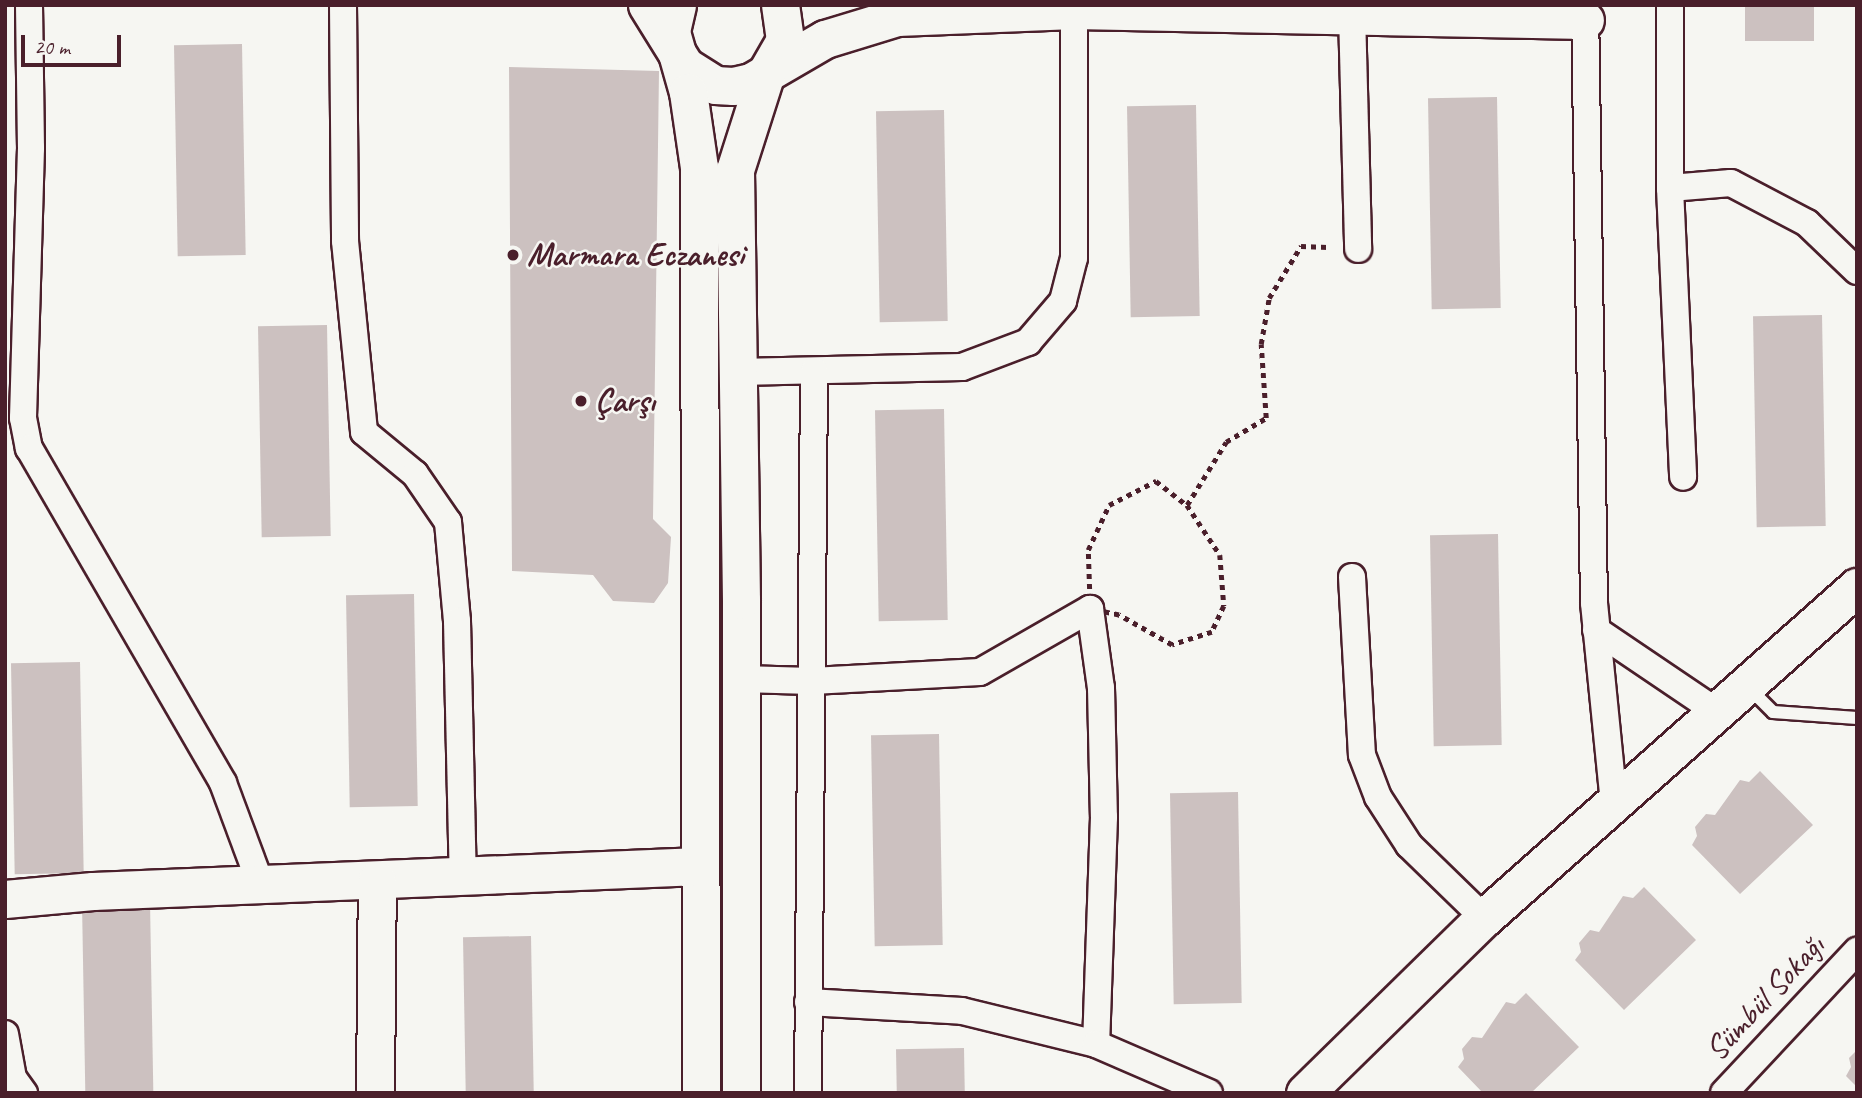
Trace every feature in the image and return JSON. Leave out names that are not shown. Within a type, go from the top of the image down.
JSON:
[{"type":"street","points":[[29,5],[31,148],[23,418],[29,448],[223,783],[261,885]]},
{"type":"street","points":[[343,5],[345,241],[364,432],[415,474],[448,522],[457,621],[463,876]]},
{"type":"street","points":[[647,5],[685,66],[715,85],[751,82],[825,39],[897,17],[1074,10],[1585,13],[1596,630],[1614,803]]},
{"type":"street","points":[[677,5],[671,33],[688,92],[699,167],[701,1093]]},
{"type":"street","points":[[741,1093],[741,679],[735,170],[766,73],[785,40],[780,5]]},
{"type":"street","points":[[1670,5],[1670,188],[1683,477]]},
{"type":"street","points":[[738,372],[962,367],[1028,342],[1063,301],[1074,258],[1074,10]]},
{"type":"street","points":[[1352,13],[1358,248]]},
{"type":"street","points":[[1670,188],[1731,183],[1807,223],[1857,271]]},
{"type":"street","points":[[807,1093],[814,371]]},
{"type":"street","points":[[1352,577],[1362,755],[1378,797],[1409,845],[1484,918]]},
{"type":"street","points":[[1304,1093],[1484,918],[1857,587]]},
{"type":"street","points":[[741,679],[812,681],[980,672],[1090,609],[1101,688],[1104,804],[1096,1044]]},
{"type":"street","points":[[1596,630],[1717,712]]},
{"type":"street","points":[[5,899],[699,866]]},
{"type":"street","points":[[375,1093],[377,880]]},
{"type":"street","name":"Sümbül Sokağı","points":[[1724,1093],[1857,951]]},
{"type":"street","points":[[808,1002],[962,1011],[1096,1044],[1209,1093]]},
{"type":"street","points":[[5,1034],[13,1079],[24,1093]]},
{"type":"lane","points":[[1747,685],[1773,712],[1857,718]]},
{"type":"path","points":[[1187,505],[1226,442],[1266,418],[1261,344],[1269,298],[1301,246],[1358,248]]},
{"type":"path","points":[[1156,481],[1187,505],[1220,555],[1224,606],[1212,632],[1172,645],[1119,615],[1090,609],[1088,550],[1109,505],[1156,481]]},
{"type":"building","points":[[1745,5],[1814,5],[1814,41],[1745,41]]},
{"type":"building","points":[[242,44],[246,255],[178,256],[174,45]]},
{"type":"building","name":"Çarşı","points":[[509,67],[659,71],[653,519],[671,537],[668,583],[654,603],[613,601],[593,575],[512,571]]},
{"type":"building","points":[[1497,97],[1501,308],[1432,309],[1428,98]]},
{"type":"building","points":[[1196,105],[1200,316],[1131,317],[1127,106]]},
{"type":"building","points":[[944,110],[948,321],[880,322],[876,111]]},
{"type":"building","points":[[1822,315],[1826,526],[1757,527],[1753,316]]},
{"type":"building","points":[[327,325],[331,536],[262,537],[258,326]]},
{"type":"building","points":[[944,409],[948,620],[879,621],[875,410]]},
{"type":"building","points":[[1498,534],[1502,745],[1434,746],[1430,535]]},
{"type":"building","points":[[414,594],[418,806],[350,807],[346,595]]},
{"type":"building","points":[[80,662],[84,873],[15,874],[11,663]]},
{"type":"building","points":[[939,734],[943,945],[875,946],[871,735]]},
{"type":"building","points":[[1760,771],[1813,825],[1740,894],[1692,845],[1697,836],[1695,827],[1706,814],[1715,815],[1740,780],[1749,782]]},
{"type":"building","points":[[1238,792],[1242,1003],[1174,1004],[1170,793]]},
{"type":"building","points":[[1644,887],[1696,940],[1624,1010],[1575,960],[1581,952],[1579,943],[1590,930],[1599,932],[1623,896],[1633,898]]},
{"type":"building","points":[[150,902],[153,1093],[85,1093],[82,903]]},
{"type":"building","points":[[531,936],[534,1093],[466,1093],[463,937]]},
{"type":"building","points":[[1526,993],[1579,1047],[1531,1093],[1483,1093],[1458,1067],[1464,1059],[1462,1049],[1472,1037],[1482,1038],[1506,1002],[1515,1004]]},
{"type":"building","points":[[964,1048],[965,1093],[897,1093],[896,1049]]},
{"type":"building","points":[[1857,1050],[1857,1087],[1846,1076],[1851,1067],[1849,1058]]},
{"type":"place","name":"Marmara Eczanesi","points":[[513,255]]},
{"type":"place","name":"Çarşı","points":[[581,401]]}]
